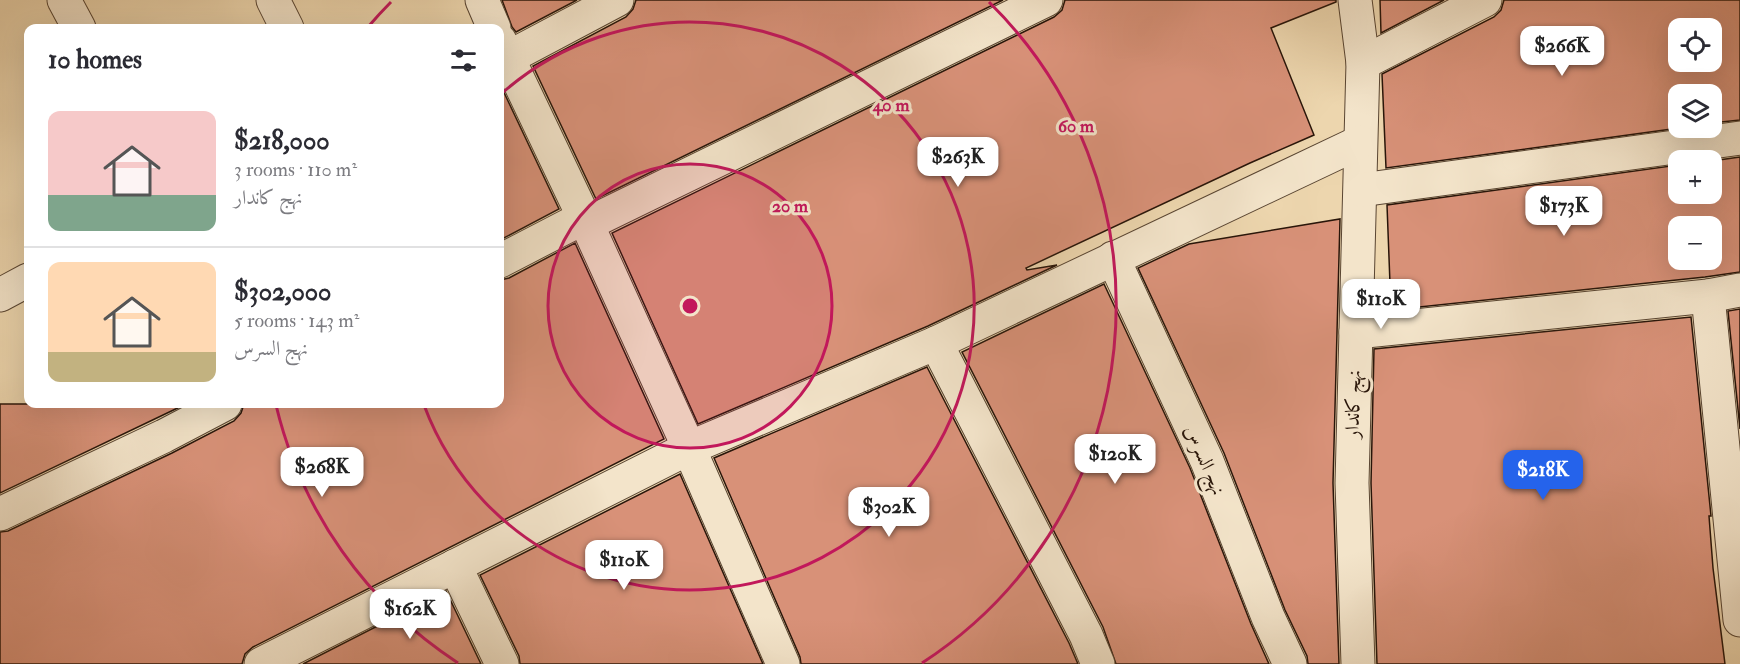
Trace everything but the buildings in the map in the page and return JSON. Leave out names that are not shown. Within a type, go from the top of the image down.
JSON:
[{"type":"street","points":[[64,0],[77,24]]},
{"type":"street","points":[[273,0],[285,24]]},
{"type":"street","points":[[482,0],[492,24]]},
{"type":"street","points":[[504,53],[617,0]]},
{"type":"street","points":[[504,259],[1046,0]]},
{"type":"street","name":"نهج كاندار","points":[[1355,0],[1363,63],[1352,483],[1358,664]]},
{"type":"street","points":[[1363,63],[1485,0]]},
{"type":"street","points":[[504,58],[585,221],[689,447],[783,664]]},
{"type":"street","points":[[1361,190],[1740,138]]},
{"type":"street","points":[[261,664],[689,447],[936,343],[1360,142]]},
{"type":"street","name":"نهج السرس","points":[[1113,258],[1207,461],[1268,617],[1290,664]]},
{"type":"street","points":[[0,295],[24,282]]},
{"type":"street","points":[[1356,332],[1708,296],[1740,290]]},
{"type":"street","points":[[1708,296],[1740,620]]},
{"type":"street","points":[[936,343],[1086,635],[1098,664]]},
{"type":"street","points":[[0,514],[217,408]]},
{"type":"street","points":[[455,566],[502,664]]}]
